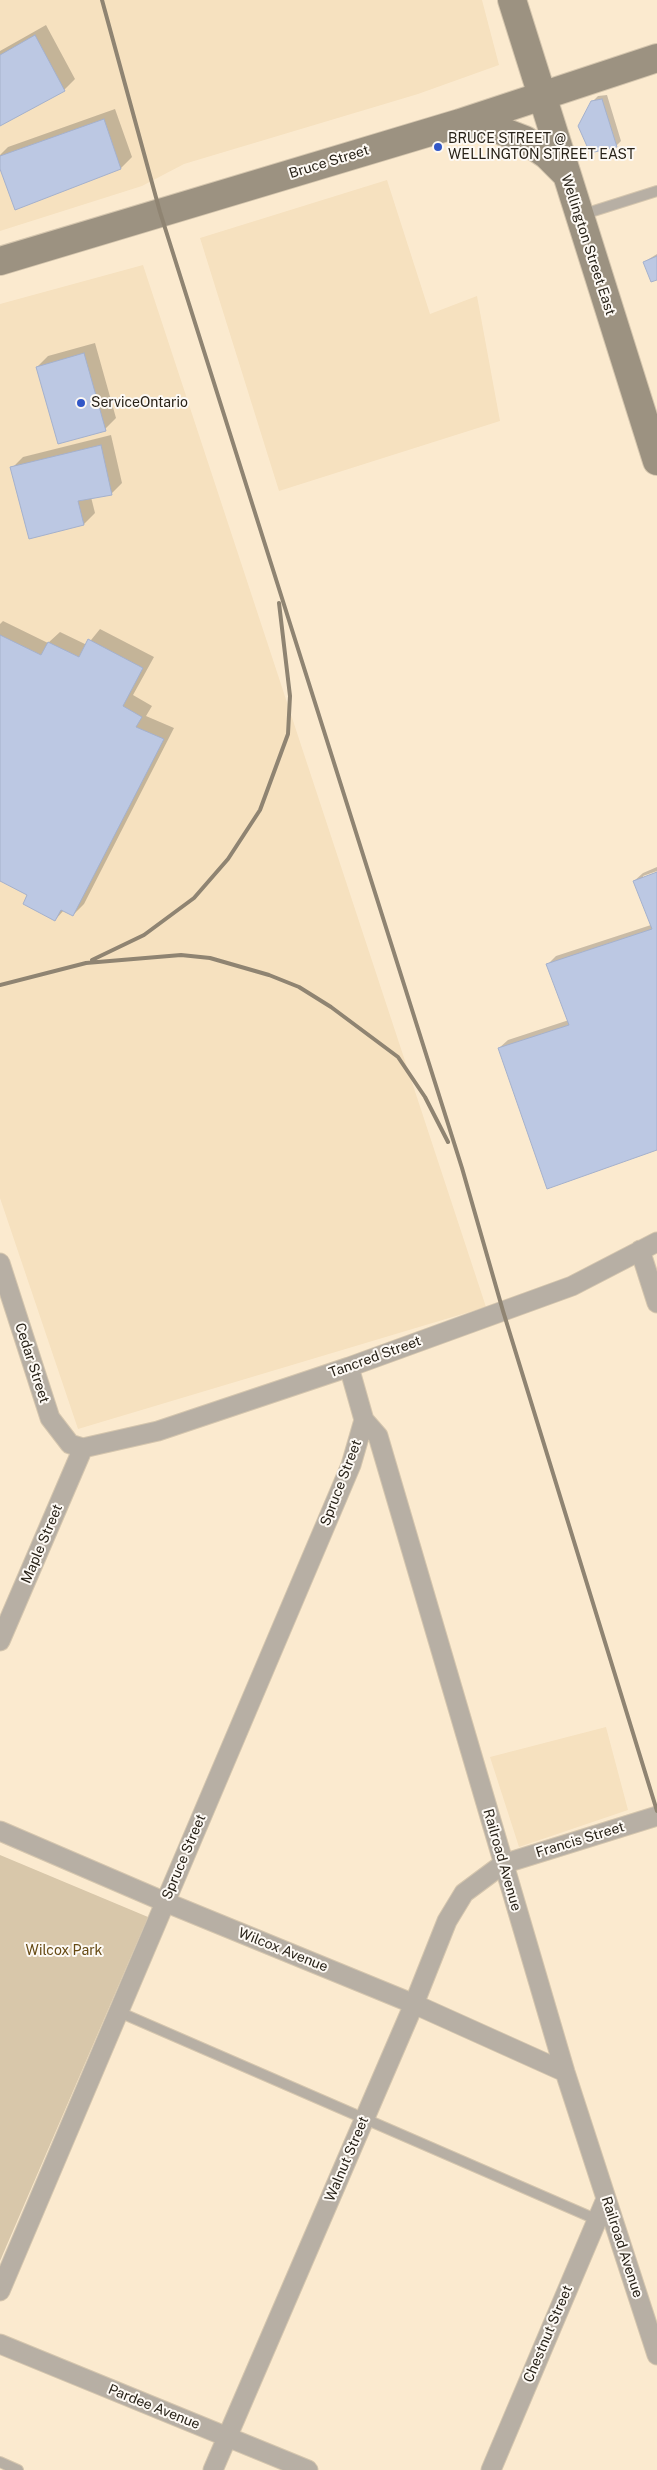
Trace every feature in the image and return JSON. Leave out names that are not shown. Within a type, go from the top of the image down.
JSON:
[{"type":"main road","name":"Wellington Street East","points":[[512,0],[657,461]]},
{"type":"main road","name":"Bruce Street","points":[[0,260],[460,123],[657,58]]},
{"type":"main road","points":[[460,123],[494,128],[525,140],[547,156],[566,174]]},
{"type":"street","name":"Tancred Street","points":[[83,1448],[158,1431],[349,1367],[572,1286],[657,1242]]},
{"type":"street","points":[[640,1250],[657,1303]]},
{"type":"street","name":"Cedar Street","points":[[0,1263],[50,1418],[70,1444],[83,1448]]},
{"type":"street","name":"Railroad Avenue","points":[[349,1367],[364,1420],[378,1436],[565,2072],[657,2355]]},
{"type":"street","name":"Spruce Street","points":[[0,2291],[351,1465],[364,1420]]},
{"type":"street","name":"Maple Street","points":[[0,1641],[83,1448]]},
{"type":"street","name":"Francis Street","points":[[503,1864],[657,1816]]},
{"type":"street","name":"Wilcox Avenue","points":[[0,1831],[165,1902],[414,2004],[565,2072]]},
{"type":"street","name":"Walnut Street","points":[[213,2470],[414,2004],[447,1921],[464,1893],[503,1864]]},
{"type":"street","name":"Chestnut Street","points":[[491,2470],[606,2199]]},
{"type":"street","name":"Pardee Avenue","points":[[0,2344],[308,2470]]},
{"type":"lane","points":[[580,215],[657,191]]},
{"type":"lane","points":[[119,2012],[597,2220],[617,2233]]},
{"type":"lane","points":[[0,2462],[18,2470]]},
{"type":"shaded area","points":[[0,0],[482,0],[499,65],[418,94],[184,164],[142,186],[0,231]]},
{"type":"shaded area","points":[[387,180],[430,314],[477,296],[500,421],[279,491],[200,238]]},
{"type":"shaded area","points":[[143,265],[486,1307],[78,1429],[0,1198],[0,304]]},
{"type":"shaded area","points":[[606,1727],[628,1810],[519,1847],[490,1757]]},
{"type":"green space","name":"Wilcox Park","points":[[0,1855],[148,1917],[0,2261]]},
{"type":"building","points":[[35,35],[65,91],[0,126],[0,55]]},
{"type":"building","points":[[602,99],[617,147],[590,153],[578,126],[591,101]]},
{"type":"building","points":[[104,119],[121,169],[15,210],[0,169],[0,156]]},
{"type":"building","points":[[657,256],[657,280],[651,282],[643,262]]},
{"type":"building","points":[[84,353],[106,431],[58,444],[36,367]]},
{"type":"building","points":[[101,445],[112,495],[78,501],[84,525],[29,539],[10,467]]},
{"type":"building","points":[[0,635],[41,655],[48,642],[79,657],[88,639],[143,668],[123,706],[142,717],[136,727],[164,739],[73,916],[61,910],[55,921],[23,904],[27,895],[0,881]]},
{"type":"building","points":[[657,872],[657,1150],[547,1189],[498,1048],[569,1025],[546,964],[652,929],[633,881]]},
{"type":"railway","points":[[102,0],[160,212],[462,1168],[503,1311],[657,1811]]},
{"type":"railway","points":[[92,960],[144,935],[194,898],[228,859],[260,810],[288,734],[290,696],[279,603]]},
{"type":"railway","points":[[0,985],[86,963],[181,955],[210,958],[269,975],[299,987],[331,1007],[398,1057],[425,1097],[448,1142]]},
{"type":"place","name":"BRUCE STREET @ WELLINGTON STREET EAST","points":[[438,147]]},
{"type":"place","name":"ServiceOntario","points":[[81,403]]}]
